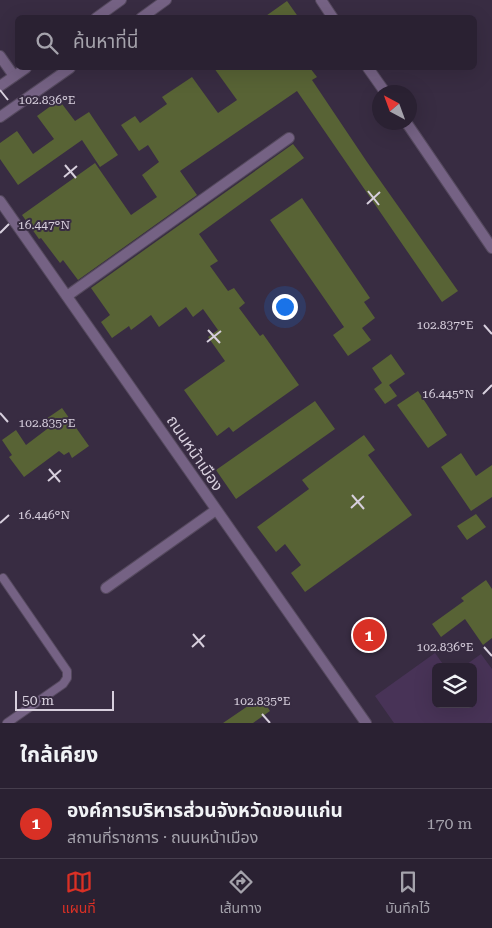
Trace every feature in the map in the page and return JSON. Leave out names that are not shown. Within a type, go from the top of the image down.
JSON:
[{"type":"street","points":[[100,15],[121,0]]},
{"type":"street","points":[[145,15],[166,0]]},
{"type":"street","points":[[321,0],[331,15]]},
{"type":"street","points":[[0,56],[14,76]]},
{"type":"street","points":[[0,86],[23,70]]},
{"type":"street","points":[[0,117],[67,70]]},
{"type":"street","points":[[369,70],[380,85]]},
{"type":"street","points":[[411,130],[492,248]]},
{"type":"street","points":[[68,296],[289,138]]},
{"type":"street","name":"ถนนหน้าเมือง","points":[[0,200],[366,723]]},
{"type":"street","points":[[106,588],[216,510]]},
{"type":"lane","points":[[3,578],[67,671],[67,678],[63,684],[8,723]]},
{"type":"shaded area","points":[[435,653],[442,663],[432,663],[432,708],[477,708],[477,663],[469,663],[481,654],[492,669],[492,723],[394,723],[375,696]]},
{"type":"building","points":[[287,1],[297,15],[267,15]]},
{"type":"building","points":[[215,70],[312,70],[317,77],[312,80],[458,291],[442,302],[297,91],[180,171],[197,195],[78,280],[63,260],[60,263],[41,238],[39,239],[22,215],[95,163],[131,215],[157,197],[142,175],[159,162],[148,145],[139,151],[121,125],[135,116],[140,123],[167,104],[162,97],[192,77],[218,113],[237,100]]},
{"type":"building","points":[[59,100],[75,121],[89,112],[118,155],[100,167],[82,140],[18,185],[0,159],[0,143],[17,131],[33,154],[54,139],[37,116]]},
{"type":"building","points":[[293,144],[304,158],[199,234],[218,261],[210,266],[228,291],[234,288],[245,303],[239,308],[260,336],[263,334],[299,385],[233,432],[229,427],[217,436],[184,390],[225,361],[208,337],[218,330],[203,309],[193,317],[186,307],[159,327],[151,315],[131,330],[129,326],[112,338],[101,322],[110,315],[91,288]]},
{"type":"building","points":[[302,198],[370,298],[364,302],[375,318],[362,328],[371,340],[348,356],[333,335],[344,327],[270,220]]},
{"type":"building","points":[[391,354],[405,374],[389,385],[397,396],[385,404],[374,389],[382,383],[372,368]]},
{"type":"building","points":[[418,391],[447,435],[428,448],[397,405]]},
{"type":"building","points":[[315,401],[335,429],[236,499],[216,470]]},
{"type":"building","points":[[62,408],[89,446],[72,458],[69,452],[64,455],[59,451],[24,477],[9,457],[12,455],[2,440],[16,430],[26,445],[51,426],[46,419]]},
{"type":"building","points":[[364,435],[375,450],[368,455],[412,515],[305,592],[291,573],[301,565],[285,544],[276,552],[257,527],[309,489],[302,480]]},
{"type":"building","points":[[461,453],[476,476],[492,465],[492,497],[471,511],[441,467]]},
{"type":"building","points":[[476,514],[486,527],[467,540],[457,526]]},
{"type":"building","points":[[486,580],[492,589],[492,638],[483,645],[465,619],[441,637],[432,624],[464,601],[461,598]]},
{"type":"building","points":[[261,697],[270,711],[253,723],[223,723]]},
{"type":"place","name":"องค์การบริหารส่วนจังหวัดขอนแก่น","points":[[369,635]]}]
